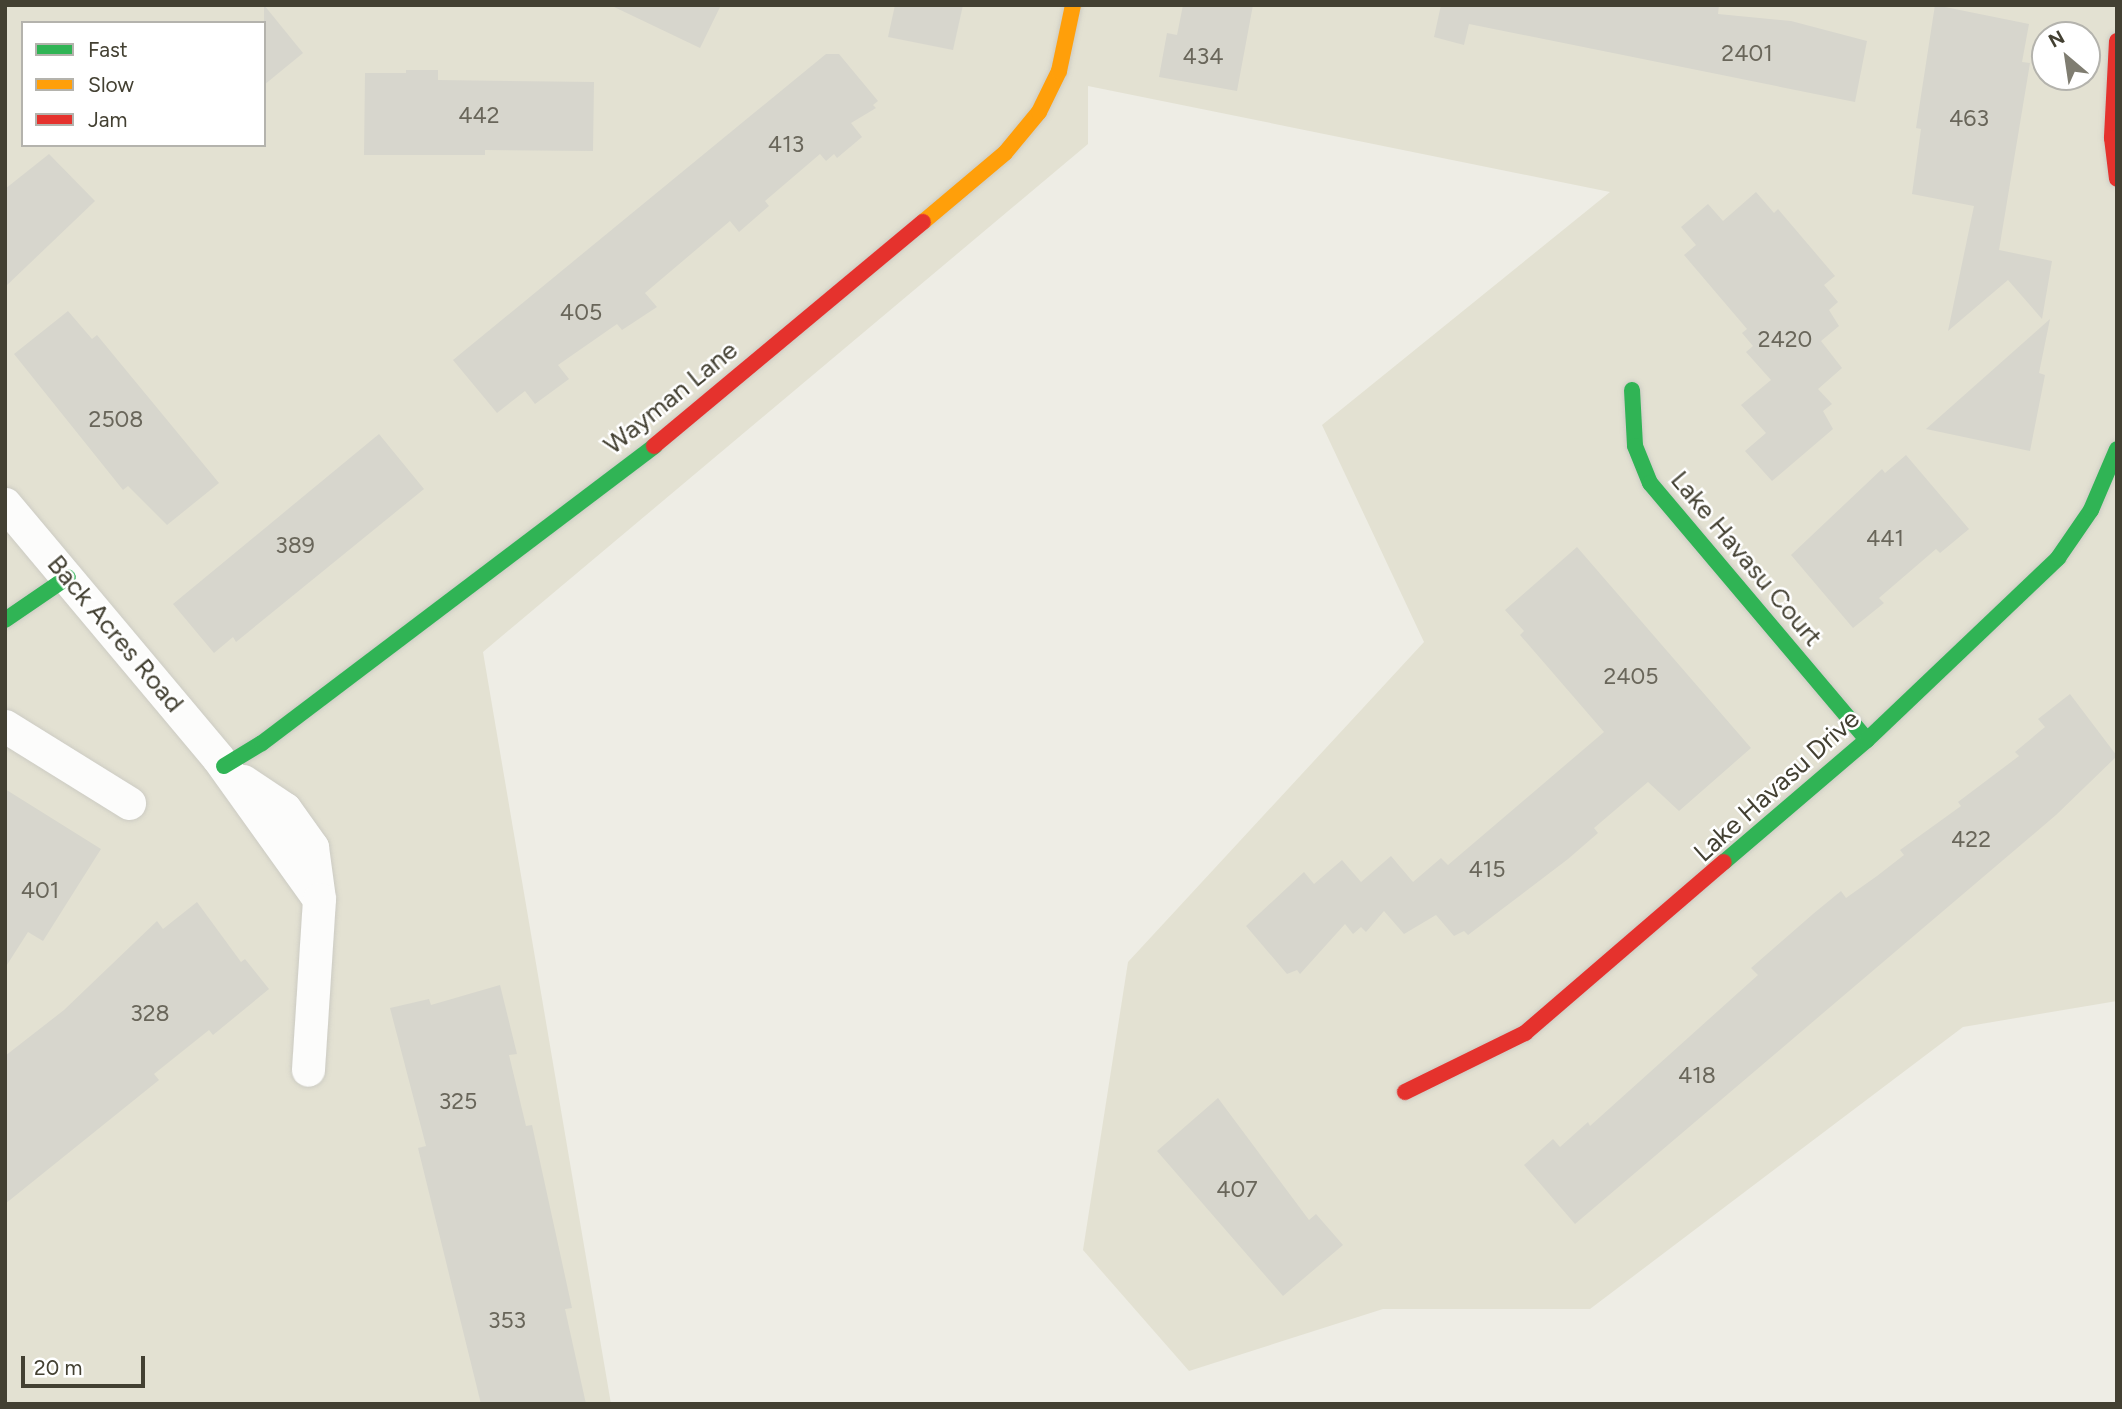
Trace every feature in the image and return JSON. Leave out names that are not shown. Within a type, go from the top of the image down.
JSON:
[{"type":"street","name":"Wayman Lane","points":[[224,766],[262,743],[649,450],[1005,153],[1039,112],[1059,71],[1073,5]]},
{"type":"street","points":[[2117,41],[2112,138],[2117,179]]},
{"type":"street","name":"Lake Havasu Court","points":[[1632,390],[1635,446],[1650,483],[1867,740]]},
{"type":"street","name":"Lake Havasu Drive","points":[[1405,1092],[1525,1033],[1867,740],[2058,558],[2091,510],[2117,449]]},
{"type":"street","name":"Back Acres Road","points":[[5,504],[224,766],[319,899],[308,1070]]},
{"type":"street","points":[[5,620],[68,577]]},
{"type":"street","points":[[5,726],[129,803]]},
{"type":"shaded area","points":[[5,5],[2117,5],[2117,1001],[1963,1027],[1590,1309],[1383,1309],[1189,1371],[1083,1250],[1128,962],[1424,642],[1322,425],[1610,192],[1088,86],[1088,144],[483,652],[611,1404],[5,1404]]},
{"type":"building","points":[[264,5],[303,53],[266,83],[266,21]]},
{"type":"building","points":[[610,5],[721,5],[700,48]]},
{"type":"building","points":[[895,5],[963,5],[953,50],[888,37]]},
{"type":"building","points":[[1183,5],[1253,5],[1237,91],[1159,77],[1167,33],[1177,35]]},
{"type":"building","points":[[1441,5],[1719,5],[1718,14],[1791,21],[1867,41],[1855,102],[1469,24],[1464,45],[1434,37]]},
{"type":"building","points":[[1935,5],[2029,24],[2022,62],[2030,63],[1999,250],[2052,261],[2042,319],[2008,280],[1948,331],[1974,206],[1912,194],[1921,129],[1916,128]]},
{"type":"building","points":[[826,54],[839,54],[878,101],[873,105],[876,108],[851,123],[862,137],[837,158],[834,154],[826,161],[820,154],[765,201],[769,206],[739,232],[730,221],[645,293],[657,307],[622,330],[617,324],[558,365],[569,379],[535,404],[525,391],[497,413],[453,360]]},
{"type":"building","points":[[406,70],[438,70],[438,80],[594,82],[593,151],[485,150],[485,155],[364,155],[365,73],[406,73]]},
{"type":"building","points":[[49,154],[95,201],[5,287],[5,189]]},
{"type":"building","points":[[1756,192],[1774,213],[1778,209],[1835,276],[1824,285],[1838,302],[1829,310],[1839,326],[1821,341],[1842,368],[1818,389],[1832,404],[1823,411],[1833,429],[1772,481],[1745,451],[1766,433],[1741,405],[1771,380],[1746,352],[1753,346],[1742,333],[1747,329],[1684,255],[1696,245],[1681,227],[1708,204],[1723,221]]},
{"type":"building","points":[[68,311],[92,339],[97,335],[219,483],[167,525],[128,486],[123,490],[14,354]]},
{"type":"building","points":[[2050,319],[2039,373],[2045,375],[2030,451],[1926,429]]},
{"type":"building","points":[[379,434],[424,489],[236,642],[233,637],[214,653],[173,604]]},
{"type":"building","points":[[1906,455],[1969,529],[1940,553],[1936,549],[1879,598],[1884,603],[1853,628],[1791,555],[1882,469],[1885,473]]},
{"type":"building","points":[[1577,547],[1751,748],[1679,811],[1648,782],[1594,828],[1598,833],[1568,859],[1468,935],[1464,931],[1454,936],[1436,915],[1404,934],[1384,911],[1366,932],[1361,927],[1353,934],[1345,924],[1300,974],[1297,970],[1287,974],[1246,926],[1304,872],[1314,884],[1342,860],[1361,882],[1391,856],[1413,882],[1441,858],[1448,865],[1604,732],[1520,635],[1524,631],[1505,610]]},
{"type":"building","points":[[2070,694],[2117,756],[2056,815],[1575,1224],[1524,1165],[1553,1139],[1560,1147],[1588,1122],[1590,1126],[1758,975],[1751,968],[1813,914],[1841,891],[1846,898],[1877,876],[1904,855],[1900,850],[1961,806],[1958,802],[2019,756],[2015,752],[2045,727],[2038,719]]},
{"type":"building","points":[[5,789],[101,849],[43,941],[28,932],[5,968]]},
{"type":"building","points":[[197,902],[241,962],[245,959],[269,989],[213,1035],[209,1030],[154,1074],[159,1080],[5,1204],[5,1056],[64,1010],[157,921],[163,929]]},
{"type":"building","points":[[500,985],[517,1054],[509,1055],[526,1126],[532,1125],[572,1308],[565,1309],[586,1404],[481,1404],[418,1148],[426,1146],[390,1008],[429,999],[431,1005]]},
{"type":"building","points":[[1218,1098],[1309,1220],[1316,1214],[1343,1245],[1283,1296],[1157,1151]]},
{"type":"traffic: fast","points":[[1632,390],[1635,446],[1650,483],[1867,740]]},
{"type":"traffic: fast","points":[[224,766],[262,743],[654,446]]},
{"type":"traffic: fast","points":[[1724,862],[1867,740],[2058,558],[2091,510],[2117,449]]},
{"type":"traffic: fast","points":[[5,620],[68,577]]},
{"type":"traffic: slow","points":[[923,222],[1005,153],[1039,112],[1059,71],[1073,5]]},
{"type":"traffic: jam","points":[[2117,41],[2112,138],[2117,179]]},
{"type":"traffic: jam","points":[[654,446],[923,222]]},
{"type":"traffic: jam","points":[[1405,1092],[1525,1033],[1724,862]]}]
